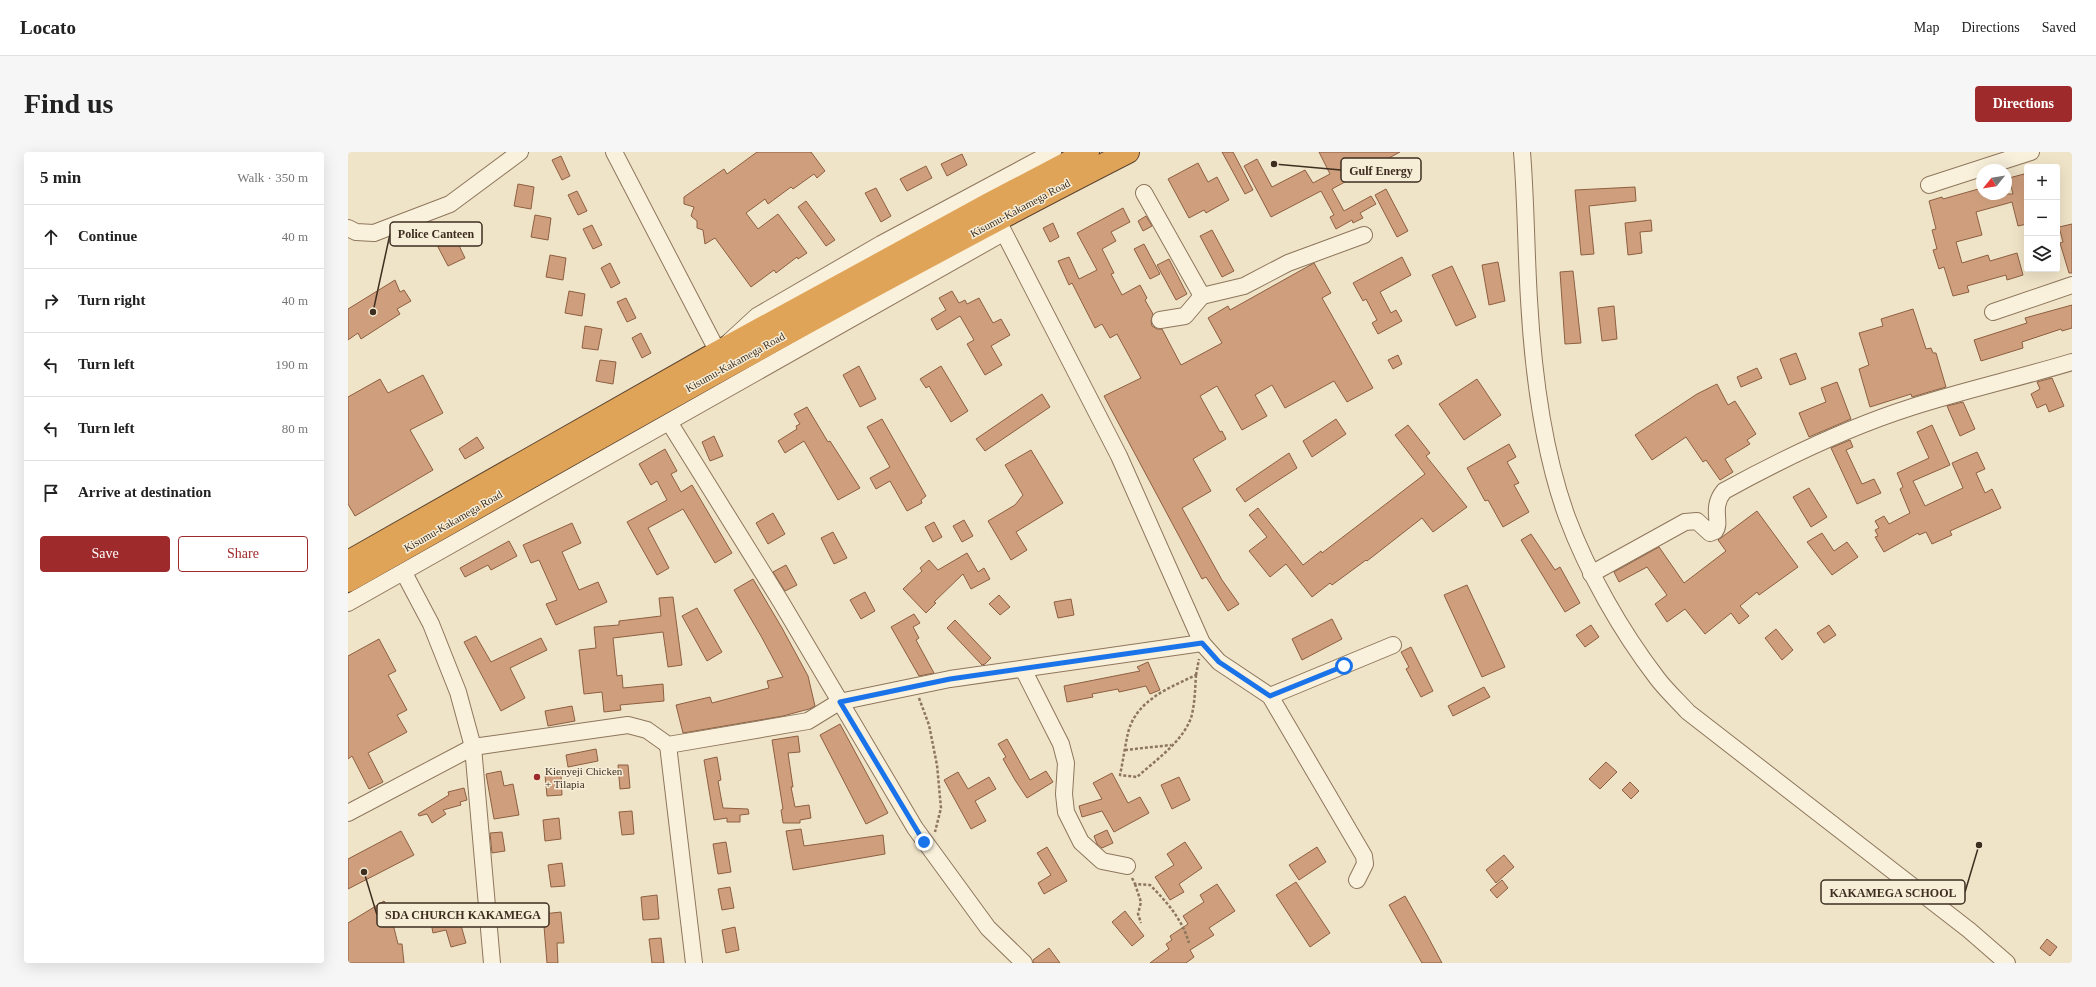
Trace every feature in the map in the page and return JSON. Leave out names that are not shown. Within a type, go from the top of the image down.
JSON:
[{"type":"highway","name":"Kisumu-Kakamega Road","points":[[348,562],[718,352],[1088,152]]},
{"type":"highway","name":"Kisumu-Kakamega Road","points":[[348,581],[727,366],[1000,226],[1128,152]]},
{"type":"street","points":[[348,228],[356,232],[374,232],[450,204],[520,152]]},
{"type":"street","points":[[614,152],[718,352],[757,316],[881,244],[1053,152]]},
{"type":"street","points":[[1929,185],[2029,152]]},
{"type":"street","points":[[1523,154],[1529,302],[1539,399],[1552,464],[1565,509],[1591,574],[1640,654],[1658,679],[1688,712],[1969,930],[2007,963]]},
{"type":"street","points":[[1144,194],[1202,296]]},
{"type":"street","points":[[348,603],[404,573],[669,422],[1000,226],[1119,456],[1202,643],[1219,662],[1270,696],[1364,856],[1366,864],[1357,880]]},
{"type":"street","points":[[1160,320],[1185,316],[1202,296],[1244,286],[1288,263],[1364,235]]},
{"type":"street","points":[[1993,312],[2072,286]]},
{"type":"street","points":[[1591,574],[1685,522],[1697,521],[1710,533],[1716,532],[1718,528],[1716,505],[1724,491],[1772,465],[1838,434],[1911,407],[2072,362]]},
{"type":"street","points":[[669,422],[781,602],[924,842],[988,928],[1024,963]]},
{"type":"street","points":[[404,573],[431,624],[458,692],[473,747],[492,963]]},
{"type":"street","points":[[348,813],[473,747],[628,725],[647,730],[668,745],[808,720],[840,702],[950,679],[1202,643]]},
{"type":"street","points":[[1270,696],[1393,644]]},
{"type":"street","points":[[1023,669],[1061,744],[1066,763],[1064,794],[1066,812],[1081,842],[1102,861],[1127,866]]},
{"type":"street","points":[[668,745],[694,963]]},
{"type":"path","points":[[1196,675],[1195,698],[1190,718],[1179,738],[1172,745],[1137,777],[1120,775],[1126,750],[1128,731],[1137,712],[1155,696],[1196,675]]},
{"type":"path","points":[[915,687],[929,725],[937,765],[941,808],[934,834]]},
{"type":"path","points":[[1126,750],[1172,745]]},
{"type":"path","points":[[1127,866],[1141,902],[1138,914],[1141,923]]},
{"type":"path","points":[[1135,884],[1150,885],[1168,902],[1184,928],[1189,943]]},
{"type":"building","points":[[757,152],[811,152],[825,171],[817,178],[814,174],[793,189],[791,187],[768,204],[765,199],[746,213],[758,229],[778,214],[807,253],[798,259],[797,257],[776,273],[774,270],[751,287],[715,238],[705,244],[703,230],[697,228],[697,221],[691,216],[694,207],[684,204],[684,197],[724,169],[727,174]]},
{"type":"building","points":[[1222,152],[1233,152],[1253,190],[1245,194]]},
{"type":"building","points":[[1319,152],[1400,152],[1332,189],[1344,211],[1371,196],[1376,204],[1360,213],[1363,218],[1353,223],[1352,220],[1336,229],[1330,217],[1334,215],[1321,191],[1271,217],[1244,166],[1257,159],[1272,187],[1305,170],[1313,183],[1330,174]]},
{"type":"building","points":[[962,154],[967,165],[947,176],[941,164]]},
{"type":"building","points":[[561,156],[570,176],[562,180],[552,160]]},
{"type":"building","points":[[1198,163],[1208,182],[1217,177],[1229,200],[1206,213],[1204,210],[1189,218],[1168,179]]},
{"type":"building","points":[[926,166],[932,178],[907,191],[900,179]]},
{"type":"building","points":[[2024,174],[2024,225],[2018,226],[2012,202],[1976,212],[1982,235],[1956,242],[1962,263],[1988,255],[1990,261],[2017,253],[2023,275],[2007,280],[2006,275],[1967,286],[1969,292],[1953,296],[1944,267],[1939,269],[1933,250],[1937,249],[1932,230],[1936,229],[1929,201],[1942,197],[1943,199],[1976,190],[1976,200],[2012,200],[2012,177]]},
{"type":"building","points":[[518,184],[534,187],[531,209],[514,206]]},
{"type":"building","points":[[1635,187],[1636,201],[1589,206],[1594,254],[1581,255],[1575,190]]},
{"type":"building","points":[[876,188],[891,216],[881,222],[865,193]]},
{"type":"building","points":[[1386,189],[1408,231],[1397,237],[1375,195]]},
{"type":"building","points":[[577,191],[587,211],[578,215],[568,195]]},
{"type":"building","points":[[806,201],[835,240],[826,246],[798,207]]},
{"type":"building","points":[[1123,208],[1130,222],[1111,232],[1116,241],[1102,249],[1114,273],[1111,274],[1122,295],[1140,285],[1147,298],[1145,300],[1153,314],[1151,321],[1152,326],[1157,329],[1162,329],[1181,365],[1222,343],[1208,318],[1228,306],[1230,310],[1314,263],[1331,293],[1322,298],[1373,388],[1347,402],[1334,381],[1285,408],[1272,385],[1255,395],[1267,416],[1242,430],[1217,386],[1200,396],[1220,432],[1222,431],[1226,439],[1193,459],[1211,491],[1182,508],[1222,580],[1239,604],[1228,611],[1206,577],[1202,579],[1104,396],[1141,378],[1117,334],[1110,338],[1102,324],[1095,328],[1072,283],[1069,285],[1058,261],[1069,257],[1079,279],[1097,270],[1077,233]]},
{"type":"building","points":[[535,215],[551,218],[548,240],[531,237]]},
{"type":"building","points":[[1146,216],[1152,226],[1143,231],[1138,221]]},
{"type":"building","points":[[1651,220],[1652,231],[1640,232],[1642,253],[1628,255],[1625,223]]},
{"type":"building","points":[[1053,223],[1059,237],[1050,242],[1043,228]]},
{"type":"building","points":[[2072,224],[2072,273],[2069,273],[2060,243],[2063,242],[2060,227]]},
{"type":"building","points":[[592,225],[602,245],[593,249],[583,229]]},
{"type":"building","points":[[1212,230],[1234,271],[1222,277],[1200,236]]},
{"type":"building","points":[[452,231],[465,258],[448,266],[438,247]]},
{"type":"building","points":[[1144,244],[1160,274],[1150,279],[1134,249]]},
{"type":"building","points":[[550,255],[566,258],[563,280],[546,277]]},
{"type":"building","points":[[1402,257],[1411,275],[1380,292],[1391,313],[1396,310],[1402,321],[1378,334],[1372,323],[1377,320],[1366,299],[1363,301],[1353,283]]},
{"type":"building","points":[[1169,259],[1187,294],[1176,300],[1157,265]]},
{"type":"building","points":[[1498,262],[1505,301],[1489,305],[1482,265]]},
{"type":"building","points":[[610,263],[620,283],[611,288],[601,268]]},
{"type":"building","points":[[1452,266],[1476,317],[1456,326],[1432,275]]},
{"type":"building","points":[[1573,271],[1581,343],[1565,344],[1560,272]]},
{"type":"building","points":[[395,280],[400,292],[404,290],[411,301],[397,309],[400,314],[361,339],[358,333],[348,340],[348,309]]},
{"type":"building","points":[[569,291],[585,294],[582,316],[565,313]]},
{"type":"building","points":[[952,291],[959,303],[965,300],[967,304],[979,298],[993,323],[1001,319],[1010,335],[991,346],[1002,365],[985,375],[967,344],[974,340],[960,316],[937,330],[931,319],[946,310],[939,298]]},
{"type":"building","points":[[626,298],[636,318],[627,322],[617,302]]},
{"type":"building","points":[[2072,305],[2072,328],[2062,331],[2061,329],[2022,342],[2023,348],[1981,361],[1974,340],[2027,323],[2025,318]]},
{"type":"building","points":[[1614,306],[1617,339],[1602,341],[1598,308]]},
{"type":"building","points":[[1913,309],[1926,349],[1931,348],[1933,353],[1936,353],[1946,387],[1912,397],[1911,394],[1870,407],[1859,369],[1869,365],[1859,333],[1883,326],[1881,319]]},
{"type":"building","points":[[585,326],[602,329],[598,350],[582,348]]},
{"type":"building","points":[[641,333],[651,353],[642,358],[632,338]]},
{"type":"building","points":[[1796,353],[1806,379],[1790,385],[1780,359]]},
{"type":"building","points":[[1398,355],[1402,364],[1393,369],[1388,360]]},
{"type":"building","points":[[600,360],[616,362],[613,384],[596,381]]},
{"type":"building","points":[[859,366],[876,399],[860,407],[843,375]]},
{"type":"building","points":[[941,366],[968,411],[951,422],[929,386],[926,388],[920,379]]},
{"type":"building","points":[[1757,368],[1762,378],[1741,387],[1737,377]]},
{"type":"building","points":[[423,375],[443,413],[410,430],[433,470],[355,516],[348,504],[348,397],[380,379],[388,393]]},
{"type":"building","points":[[2052,378],[2064,406],[2049,412],[2046,404],[2037,408],[2031,394],[2040,389],[2037,382]]},
{"type":"building","points":[[1477,379],[1501,415],[1464,440],[1439,404]]},
{"type":"building","points":[[1837,382],[1851,419],[1809,437],[1799,413],[1826,402],[1821,388]]},
{"type":"building","points":[[1717,384],[1728,405],[1735,401],[1756,434],[1747,440],[1750,444],[1725,459],[1733,472],[1720,480],[1706,460],[1703,462],[1686,437],[1652,460],[1635,435],[1697,394]]},
{"type":"building","points":[[1042,394],[1050,407],[985,451],[976,439]]},
{"type":"building","points":[[1963,402],[1975,429],[1960,436],[1947,406]]},
{"type":"building","points":[[807,407],[828,442],[830,441],[860,488],[838,500],[804,441],[785,453],[778,441],[797,429],[796,426],[800,424],[794,414]]},
{"type":"building","points":[[882,419],[926,496],[921,500],[922,503],[907,511],[890,481],[876,489],[870,478],[890,467],[867,427]]},
{"type":"building","points":[[1336,419],[1346,434],[1312,457],[1303,441]]},
{"type":"building","points":[[1408,425],[1430,453],[1426,456],[1467,507],[1433,532],[1422,518],[1367,561],[1366,560],[1332,585],[1330,583],[1312,597],[1286,564],[1270,577],[1249,551],[1267,537],[1249,515],[1258,508],[1303,565],[1321,551],[1322,553],[1425,474],[1395,435]]},
{"type":"building","points":[[1932,425],[1950,465],[1913,481],[1925,506],[1963,488],[1952,463],[1977,452],[1985,469],[1976,473],[1985,493],[1992,489],[2001,508],[1950,531],[1952,535],[1932,544],[1926,532],[1919,535],[1918,533],[1884,552],[1875,537],[1878,536],[1875,530],[1879,528],[1875,521],[1884,516],[1889,524],[1910,513],[1900,489],[1903,487],[1897,473],[1929,458],[1917,432]]},
{"type":"building","points":[[714,436],[723,456],[710,461],[702,442]]},
{"type":"building","points":[[477,437],[484,448],[465,459],[459,449]]},
{"type":"building","points":[[1850,440],[1853,447],[1846,450],[1862,484],[1874,479],[1881,493],[1857,504],[1831,448]]},
{"type":"building","points":[[1509,444],[1516,457],[1507,462],[1519,483],[1514,485],[1529,512],[1503,527],[1488,500],[1485,501],[1467,468]]},
{"type":"building","points":[[665,449],[677,471],[671,474],[681,492],[692,485],[732,553],[715,563],[683,509],[648,528],[669,568],[657,575],[627,522],[667,500],[657,481],[651,485],[639,464]]},
{"type":"building","points":[[1031,450],[1063,503],[1016,532],[1027,550],[1011,560],[988,521],[1015,505],[1023,495],[1005,465]]},
{"type":"building","points":[[1289,453],[1297,468],[1245,502],[1236,489]]},
{"type":"building","points":[[1809,488],[1827,517],[1811,527],[1793,497]]},
{"type":"building","points":[[1757,511],[1798,567],[1759,595],[1757,592],[1740,606],[1749,616],[1739,624],[1731,613],[1705,634],[1685,609],[1667,622],[1655,604],[1667,595],[1647,567],[1619,582],[1614,572],[1659,547],[1684,583],[1726,551],[1718,540]]},
{"type":"building","points":[[773,513],[785,534],[768,544],[756,523]]},
{"type":"building","points":[[964,520],[973,536],[962,542],[953,526]]},
{"type":"building","points":[[934,522],[942,537],[933,542],[925,527]]},
{"type":"building","points":[[572,523],[581,543],[562,552],[579,590],[598,582],[607,602],[556,625],[546,604],[557,600],[539,560],[531,563],[523,545]]},
{"type":"building","points":[[833,532],[847,558],[834,564],[821,538]]},
{"type":"building","points":[[1822,533],[1834,551],[1847,542],[1858,557],[1832,575],[1807,542]]},
{"type":"building","points":[[1531,534],[1555,570],[1560,567],[1580,603],[1565,612],[1521,540]]},
{"type":"building","points":[[509,541],[517,556],[491,570],[488,565],[465,577],[460,568]]},
{"type":"building","points":[[967,553],[978,572],[984,568],[990,579],[971,589],[963,574],[934,602],[936,603],[926,613],[903,589],[922,571],[920,568],[929,560],[938,570]]},
{"type":"building","points":[[786,565],[797,585],[785,591],[773,572]]},
{"type":"building","points":[[753,579],[808,676],[815,706],[783,716],[683,733],[676,705],[710,697],[712,703],[769,688],[767,681],[783,677],[734,590]]},
{"type":"building","points":[[1467,585],[1505,667],[1482,677],[1444,595]]},
{"type":"building","points":[[865,592],[875,611],[861,619],[850,600]]},
{"type":"building","points":[[999,595],[1010,607],[1000,615],[989,604]]},
{"type":"building","points":[[673,597],[682,665],[668,667],[663,632],[613,638],[617,676],[622,675],[623,688],[663,684],[664,701],[620,705],[621,710],[604,712],[602,692],[584,694],[579,650],[596,648],[594,627],[619,625],[619,621],[661,616],[659,598]]},
{"type":"building","points":[[1071,599],[1074,615],[1058,618],[1054,602]]},
{"type":"building","points":[[697,608],[722,652],[707,661],[682,616]]},
{"type":"building","points":[[914,614],[920,623],[913,627],[919,638],[916,640],[934,673],[919,676],[891,627]]},
{"type":"building","points":[[1332,619],[1342,639],[1302,660],[1292,639]]},
{"type":"building","points":[[955,620],[991,658],[985,664],[982,665],[947,628]]},
{"type":"building","points":[[1591,625],[1599,637],[1585,647],[1576,635]]},
{"type":"building","points":[[1829,625],[1836,635],[1824,643],[1817,633]]},
{"type":"building","points":[[1776,629],[1793,650],[1782,660],[1765,638]]},
{"type":"building","points":[[476,636],[491,662],[541,638],[547,650],[510,668],[525,698],[501,711],[464,642]]},
{"type":"building","points":[[379,639],[396,671],[388,675],[407,710],[397,715],[407,732],[368,753],[383,782],[369,789],[352,756],[348,759],[348,656]]},
{"type":"building","points":[[1411,647],[1433,691],[1421,697],[1406,669],[1409,667],[1401,652]]},
{"type":"building","points":[[1148,662],[1160,690],[1150,694],[1146,686],[1119,692],[1118,689],[1092,694],[1093,697],[1067,702],[1064,686],[1140,671],[1137,667]]},
{"type":"building","points":[[1484,687],[1490,697],[1453,716],[1448,706]]},
{"type":"building","points":[[572,706],[575,721],[548,726],[545,711]]},
{"type":"building","points":[[840,724],[888,813],[866,824],[820,735]]},
{"type":"building","points":[[798,736],[800,752],[788,753],[793,787],[791,787],[795,807],[809,805],[811,818],[800,820],[800,823],[783,823],[781,810],[783,809],[772,740]]},
{"type":"building","points":[[1007,739],[1030,780],[1046,771],[1053,782],[1027,798],[1003,759],[1006,757],[998,744]]},
{"type":"building","points":[[596,749],[598,761],[568,767],[566,755]]},
{"type":"building","points":[[717,757],[721,780],[718,781],[723,808],[748,809],[749,814],[740,815],[740,822],[727,822],[727,818],[714,820],[704,760]]},
{"type":"building","points":[[1606,762],[1617,772],[1600,789],[1589,779]]},
{"type":"building","points":[[618,765],[628,765],[630,788],[620,789]]},
{"type":"building","points":[[501,771],[504,786],[513,784],[519,815],[494,819],[486,774]]},
{"type":"building","points":[[958,772],[968,789],[989,777],[996,789],[975,801],[986,821],[971,829],[944,780]]},
{"type":"building","points":[[1112,773],[1128,803],[1140,797],[1149,813],[1114,832],[1102,811],[1082,817],[1079,806],[1102,799],[1093,783]]},
{"type":"building","points":[[561,774],[562,795],[547,796],[545,775]]},
{"type":"building","points":[[1179,777],[1190,800],[1172,809],[1161,785]]},
{"type":"building","points":[[1630,782],[1639,791],[1631,799],[1622,790]]},
{"type":"building","points":[[464,788],[467,800],[460,802],[461,805],[443,810],[446,814],[432,823],[427,814],[419,816],[418,814],[449,795],[448,792]]},
{"type":"building","points":[[632,811],[634,834],[622,835],[619,812]]},
{"type":"building","points":[[559,818],[561,839],[545,841],[543,820]]},
{"type":"building","points":[[801,829],[804,846],[883,835],[885,854],[793,870],[786,831]]},
{"type":"building","points":[[1107,830],[1113,843],[1102,848],[1097,844],[1094,836]]},
{"type":"building","points":[[401,831],[414,855],[348,889],[348,859]]},
{"type":"building","points":[[502,832],[505,851],[492,853],[490,833]]},
{"type":"building","points":[[726,842],[731,872],[718,874],[713,844]]},
{"type":"building","points":[[1185,842],[1202,868],[1179,884],[1184,892],[1170,900],[1155,877],[1174,865],[1167,854]]},
{"type":"building","points":[[1047,847],[1067,881],[1044,894],[1038,883],[1051,875],[1037,853]]},
{"type":"building","points":[[1317,847],[1326,862],[1299,880],[1289,865]]},
{"type":"building","points":[[1504,855],[1514,867],[1496,883],[1486,870]]},
{"type":"building","points":[[562,863],[565,886],[551,887],[548,865]]},
{"type":"building","points":[[1502,880],[1508,888],[1497,898],[1490,890]]},
{"type":"building","points":[[1296,882],[1330,933],[1310,947],[1276,895]]},
{"type":"building","points":[[1217,884],[1235,911],[1209,928],[1214,935],[1190,950],[1194,957],[1186,963],[1150,963],[1169,949],[1166,944],[1172,940],[1170,936],[1188,924],[1183,916],[1204,902],[1200,895]]},
{"type":"building","points":[[730,887],[734,908],[722,910],[718,889]]},
{"type":"building","points":[[657,895],[659,919],[643,920],[641,897]]},
{"type":"building","points":[[1405,896],[1442,963],[1422,963],[1389,905]]},
{"type":"building","points":[[384,901],[389,908],[398,944],[402,944],[404,963],[348,963],[348,923]]},
{"type":"building","points":[[457,911],[466,943],[451,947],[446,930],[433,933],[430,918]]},
{"type":"building","points":[[1125,911],[1144,936],[1132,946],[1112,922]]},
{"type":"building","points":[[561,912],[564,943],[557,943],[558,963],[547,963],[543,914]]},
{"type":"building","points":[[735,927],[739,950],[726,953],[722,930]]},
{"type":"building","points":[[661,938],[664,963],[652,963],[649,939]]},
{"type":"building","points":[[2047,939],[2057,947],[2050,956],[2040,948]]},
{"type":"building","points":[[1049,948],[1060,963],[1033,963],[1033,960]]},
{"type":"place","name":"Gulf Energy","points":[[1274,164]]},
{"type":"place","name":"Police Canteen","points":[[373,312]]},
{"type":"place","name":"Kienyeji Chicken + Tilapia","points":[[537,777]]},
{"type":"place","name":"KAKAMEGA SCHOOL","points":[[1979,845]]},
{"type":"place","name":"SDA CHURCH KAKAMEGA","points":[[364,872]]},
{"type":"route","points":[[924,842],[914,828],[840,702],[950,679],[1202,643],[1219,662],[1270,696],[1344,666]]}]
